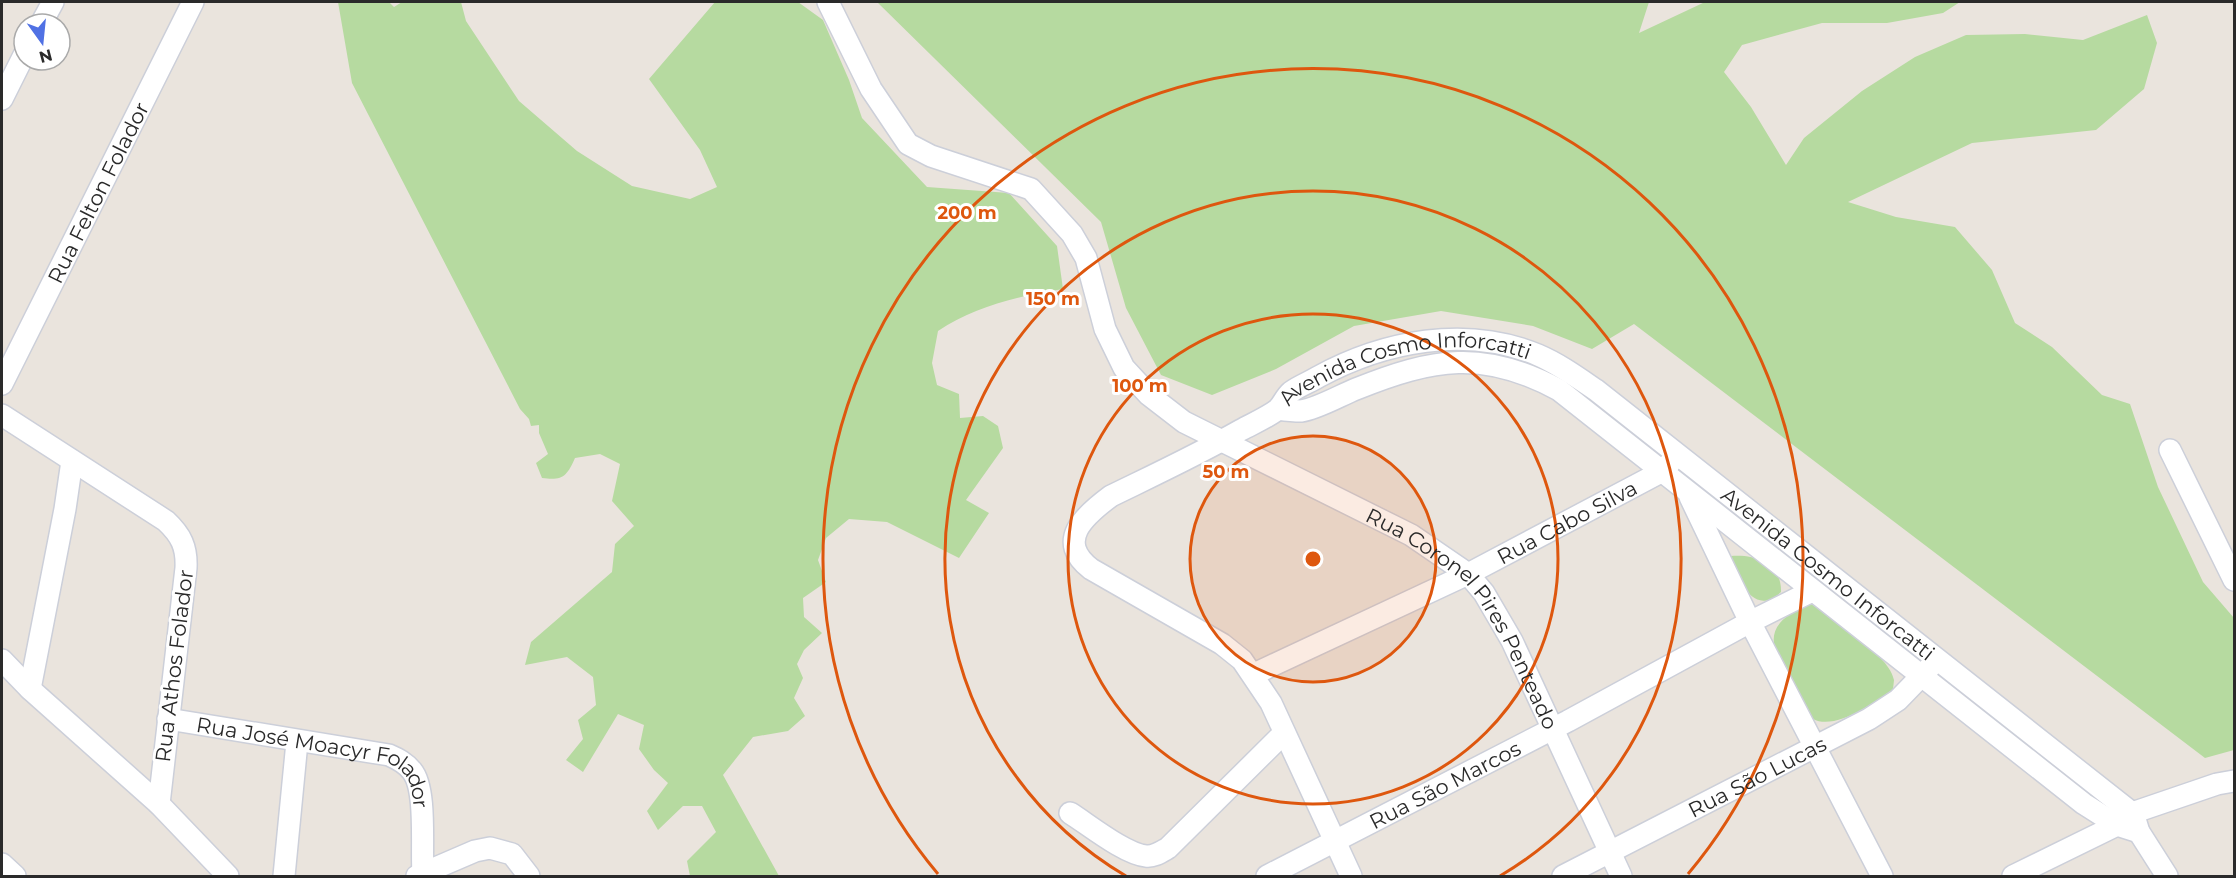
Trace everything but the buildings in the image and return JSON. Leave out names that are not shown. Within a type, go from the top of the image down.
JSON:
[{"type":"street","name":"Rua Felton Folador","points":[[2,384],[193,2]]},
{"type":"street","name":"Rua Coronel Pires Penteado","points":[[828,2],[871,89],[908,144],[932,156],[1031,189],[1072,234],[1086,258],[1106,329],[1124,368],[1149,396],[1184,422],[1411,535],[1468,574],[1498,615],[1621,876]]},
{"type":"street","points":[[2,99],[16,72]]},
{"type":"street","name":"Avenida Cosmo Inforcatti","points":[[1278,409],[1290,393],[1338,366],[1368,355],[1432,339],[1506,345],[1536,354],[1557,364],[1596,390],[1937,659],[2130,823]]},
{"type":"street","name":"Avenida Cosmo Inforcatti","points":[[1278,409],[1302,411],[1420,366],[1452,362],[1496,366],[1532,376],[1559,390],[2084,804],[2130,823]]},
{"type":"street","points":[[1278,409],[1222,441],[1111,496],[1095,507],[1082,521],[1075,531],[1073,540],[1077,555],[1091,569],[1222,644],[1242,660],[1254,674],[1271,703],[1351,876]]},
{"type":"street","points":[[2,415],[72,461],[66,509],[30,689]]},
{"type":"street","points":[[2170,450],[2235,580]]},
{"type":"street","name":"Rua Cabo Silva","points":[[1254,674],[1468,574],[1661,472],[1678,455]]},
{"type":"street","name":"Rua Athos Folador","points":[[72,461],[166,521],[177,531],[186,551],[186,568],[159,804]]},
{"type":"street","points":[[1688,492],[1750,622],[1882,876]]},
{"type":"street","name":"Rua São Marcos","points":[[1267,876],[1553,729],[1812,591]]},
{"type":"street","name":"Rua São Lucas","points":[[1563,876],[1869,719],[1898,700],[1937,659]]},
{"type":"street","points":[[3,666],[159,804],[228,876]]},
{"type":"street","name":"Rua José Moacyr Folador","points":[[168,718],[389,755],[403,762],[413,771],[418,780],[420,793],[420,875]]},
{"type":"street","points":[[1070,813],[1138,854],[1148,857],[1158,854],[1168,848],[1284,733]]},
{"type":"street","points":[[284,876],[297,741]]},
{"type":"street","points":[[2013,876],[2217,784],[2235,781]]},
{"type":"street","points":[[2130,823],[2167,876]]},
{"type":"street","points":[[420,875],[475,851],[490,849],[512,854],[529,876]]},
{"type":"street","points":[[2,864],[15,876]]},
{"type":"green space","points":[[338,2],[389,2],[394,7],[402,2],[461,2],[466,21],[519,101],[577,151],[632,186],[690,199],[717,187],[700,150],[649,79],[715,2],[798,2],[823,20],[849,80],[862,118],[927,187],[1009,193],[1057,246],[1063,289],[998,303],[952,322],[938,331],[932,363],[937,385],[959,394],[960,418],[983,416],[998,426],[1003,448],[966,500],[989,513],[959,558],[887,522],[849,519],[826,538],[818,560],[826,582],[803,598],[804,617],[822,633],[804,650],[797,664],[803,678],[794,698],[805,716],[788,731],[753,737],[723,775],[779,876],[690,876],[687,861],[716,832],[702,806],[683,806],[658,830],[647,811],[668,783],[654,770],[639,749],[644,725],[618,714],[583,772],[566,760],[583,739],[578,720],[596,705],[593,677],[567,657],[525,665],[531,642],[612,572],[615,544],[634,526],[612,501],[620,464],[600,454],[575,458],[567,473],[560,478],[542,478],[536,463],[548,454],[539,433],[539,425],[531,426],[529,419],[520,409],[352,83]]},
{"type":"green space","points":[[877,2],[1649,2],[1639,33],[1705,2],[1960,2],[1943,13],[1887,23],[1822,23],[1742,45],[1724,72],[1751,107],[1786,165],[1804,138],[1862,91],[1915,57],[1966,35],[2025,34],[2083,40],[2147,15],[2157,43],[2144,89],[2096,130],[1972,143],[1848,202],[1896,217],[1955,227],[1992,270],[2015,323],[2052,347],[2102,395],[2130,404],[2158,487],[2203,582],[2234,618],[2234,750],[2205,758],[1634,324],[1592,349],[1533,326],[1441,311],[1354,326],[1276,369],[1212,395],[1161,375],[1126,308],[1101,222]]},
{"type":"green space","points":[[1731,556],[1750,557],[1766,563],[1777,574],[1781,592],[1771,599],[1762,601],[1748,593],[1729,559]]},
{"type":"green space","points":[[1814,604],[1847,627],[1872,649],[1883,660],[1894,680],[1893,689],[1876,701],[1855,713],[1832,721],[1822,722],[1809,716],[1800,703],[1775,650],[1774,634],[1778,626],[1798,608]]}]
